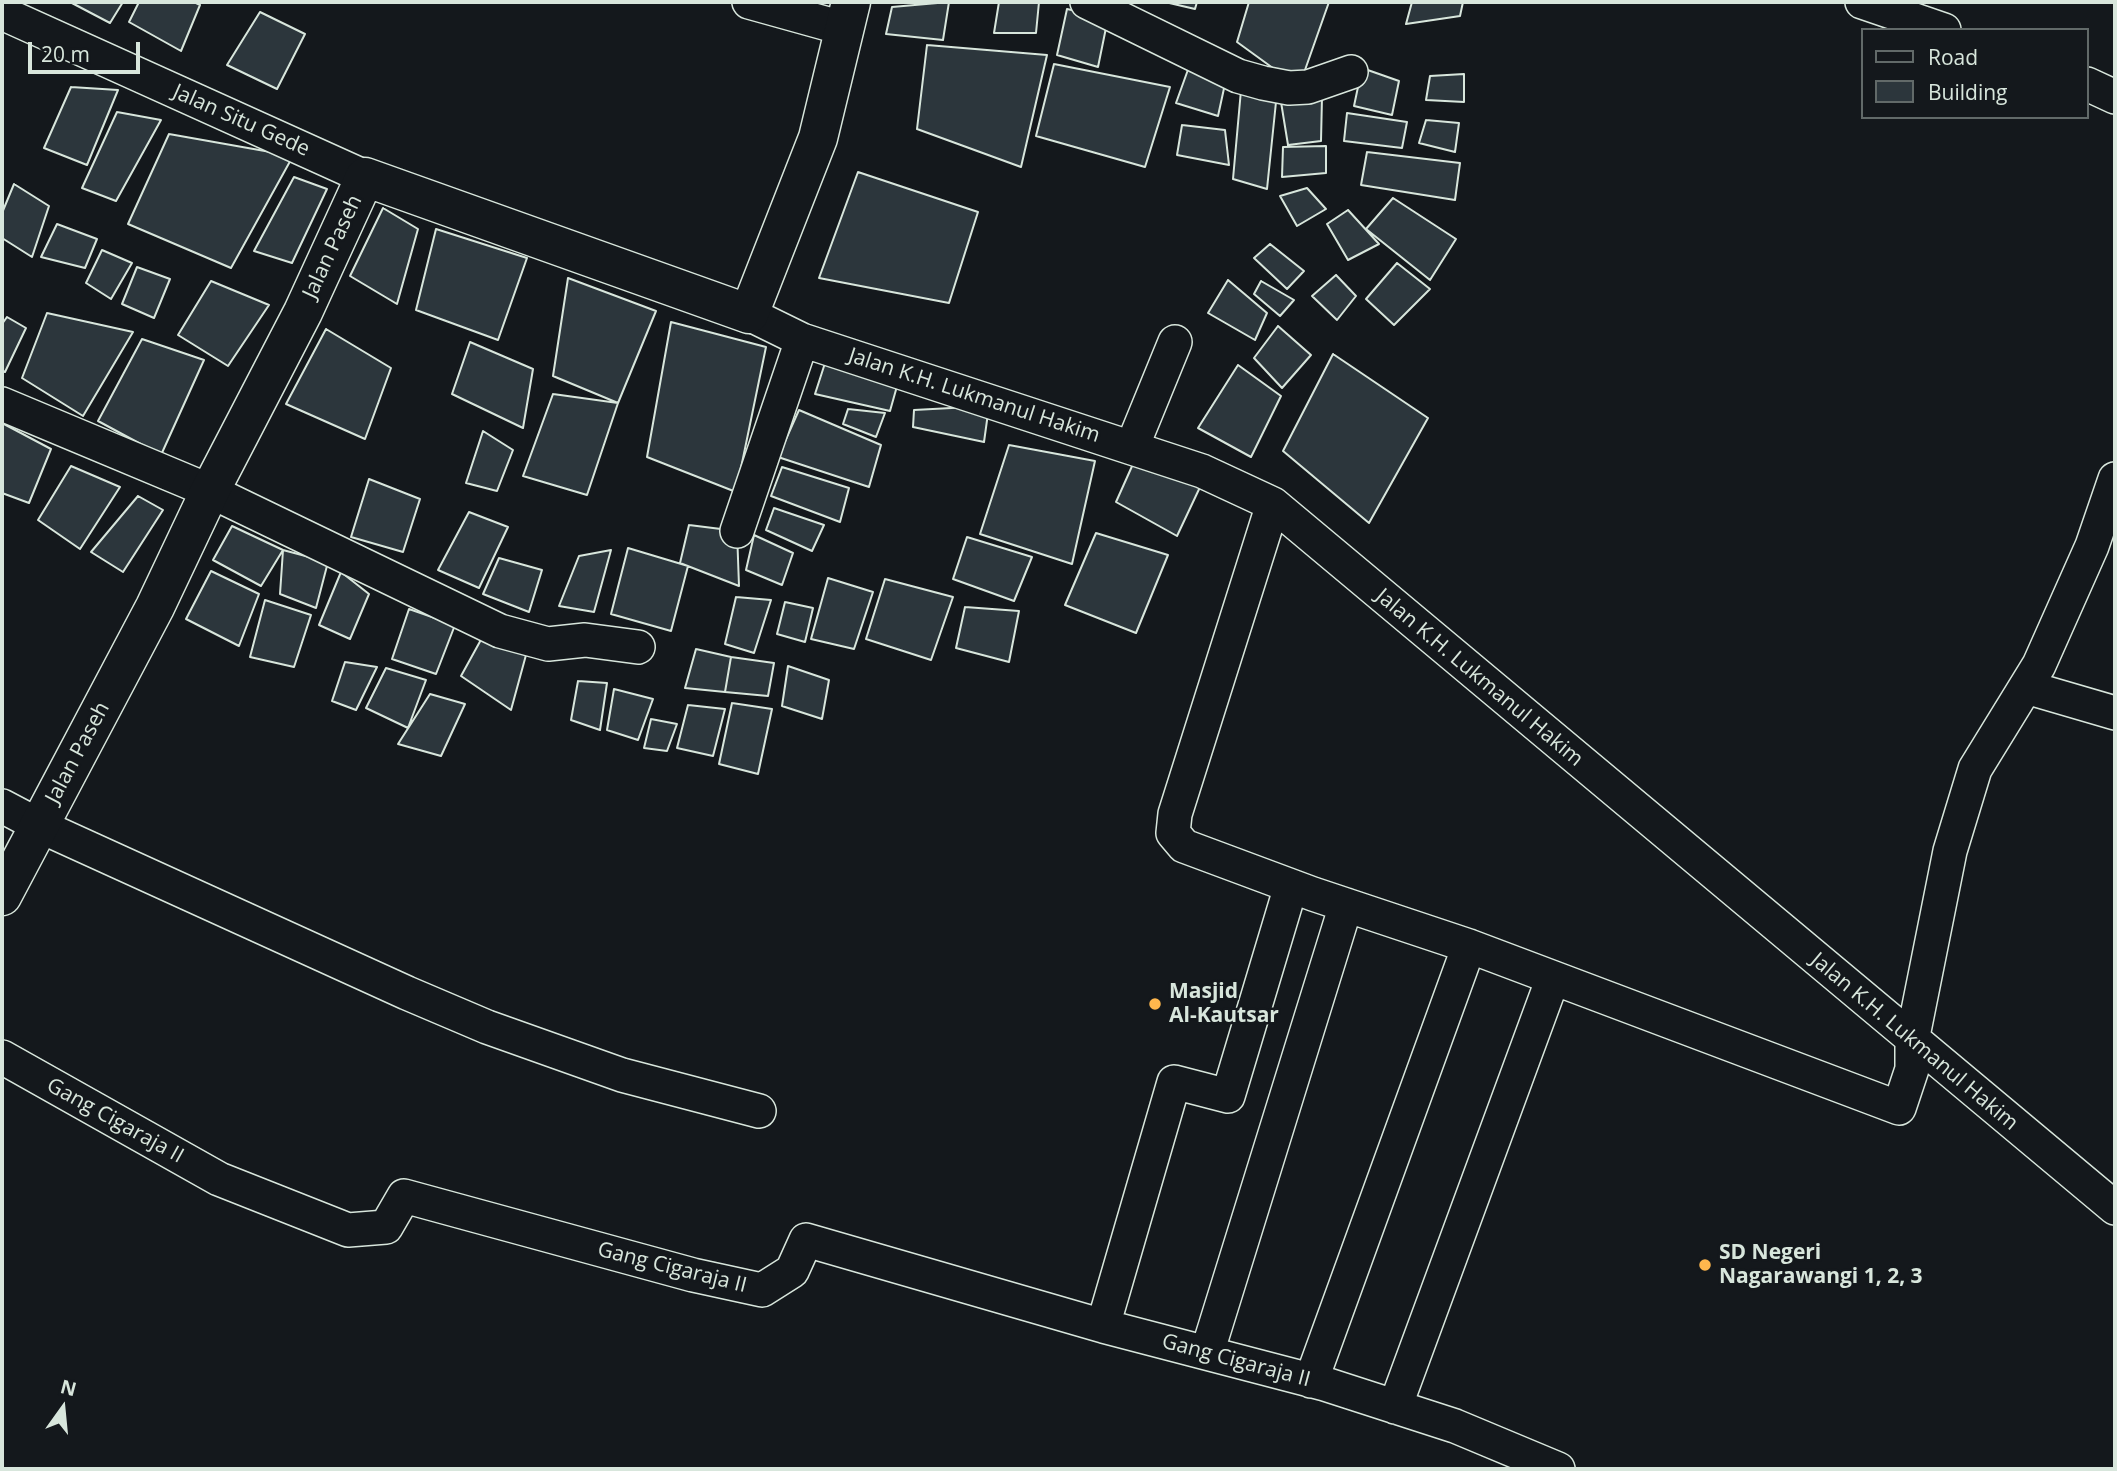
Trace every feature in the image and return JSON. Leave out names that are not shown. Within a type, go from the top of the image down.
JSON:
[{"type":"street","points":[[749,2],[848,15],[818,138],[749,314]]},
{"type":"street","points":[[1087,2],[1238,76],[1263,83],[1289,88],[1308,87],[1351,72]]},
{"type":"street","points":[[1862,2],[1938,28]]},
{"type":"street","name":"Jalan Situ Gede","points":[[2,13],[365,177]]},
{"type":"street","points":[[2089,85],[2115,97]]},
{"type":"street","name":"Jalan Paseh","points":[[2,896],[155,607],[210,491],[303,312],[365,177],[749,314]]},
{"type":"street","name":"Jalan K.H. Lukmanul Hakim","points":[[749,314],[802,340],[1202,471],[1273,504],[2115,1208]]},
{"type":"street","points":[[737,531],[802,340]]},
{"type":"street","points":[[1132,447],[1175,342]]},
{"type":"street","points":[[2,404],[210,491],[500,631],[548,644],[585,640],[638,647]]},
{"type":"street","points":[[1273,504],[1175,814],[1172,833],[1184,846],[1291,886],[1469,946],[1899,1108],[1912,1069],[1912,1041],[1950,851],[1975,769],[2039,665],[2092,545],[2115,479]]},
{"type":"street","points":[[2025,688],[2115,713]]},
{"type":"street","points":[[2,806],[40,826],[487,1027],[622,1075],[759,1111]]},
{"type":"street","points":[[1103,1326],[1174,1082],[1228,1096],[1291,886]]},
{"type":"street","points":[[1207,1353],[1346,905]]},
{"type":"street","points":[[1311,1381],[1469,946]]},
{"type":"street","points":[[1395,1407],[1553,978]]},
{"type":"street","name":"Gang Cigaraja II","points":[[2,1058],[219,1179],[348,1230],[386,1227],[404,1196],[693,1275],[762,1290],[792,1271],[806,1240],[1103,1326],[1311,1381],[1455,1426],[1558,1469]]},
{"type":"building","points":[[70,2],[123,2],[110,23]]},
{"type":"building","points":[[139,2],[194,2],[200,5],[181,51],[129,22]]},
{"type":"building","points":[[949,2],[943,40],[886,34],[892,7]]},
{"type":"building","points":[[999,2],[1039,2],[1036,33],[994,33]]},
{"type":"building","points":[[1165,2],[1197,2],[1195,9]]},
{"type":"building","points":[[1249,2],[1329,2],[1299,87],[1237,42]]},
{"type":"building","points":[[1412,2],[1463,2],[1460,16],[1406,24]]},
{"type":"building","points":[[1067,9],[1108,18],[1098,67],[1057,55]]},
{"type":"building","points":[[260,12],[305,34],[277,89],[227,65]]},
{"type":"building","points":[[927,45],[1047,55],[1021,167],[917,129]]},
{"type":"building","points":[[1194,53],[1228,70],[1218,116],[1176,103]]},
{"type":"building","points":[[1054,64],[1170,87],[1145,167],[1036,136]]},
{"type":"building","points":[[1362,68],[1399,81],[1392,115],[1354,106]]},
{"type":"building","points":[[1464,74],[1464,102],[1426,100],[1430,76]]},
{"type":"building","points":[[71,87],[118,90],[87,165],[44,148]]},
{"type":"building","points":[[1241,90],[1276,102],[1267,189],[1233,179]]},
{"type":"building","points":[[1322,97],[1321,141],[1288,145],[1281,102]]},
{"type":"building","points":[[117,112],[161,120],[116,201],[82,188]]},
{"type":"building","points":[[1347,113],[1407,122],[1402,148],[1344,141]]},
{"type":"building","points":[[1426,120],[1459,123],[1455,152],[1419,143]]},
{"type":"building","points":[[1182,125],[1225,130],[1229,165],[1177,155]]},
{"type":"building","points":[[169,134],[293,156],[231,268],[128,224]]},
{"type":"building","points":[[1326,146],[1326,173],[1282,177],[1283,147]]},
{"type":"building","points":[[1367,152],[1460,163],[1455,200],[1361,185]]},
{"type":"building","points":[[858,172],[978,212],[949,303],[819,278]]},
{"type":"building","points":[[294,177],[327,189],[292,263],[254,251]]},
{"type":"building","points":[[14,184],[49,206],[32,257],[2,238],[2,213]]},
{"type":"building","points":[[1307,188],[1326,209],[1297,226],[1280,196]]},
{"type":"building","points":[[1393,198],[1456,239],[1430,280],[1366,229]]},
{"type":"building","points":[[383,208],[418,229],[397,304],[350,276]]},
{"type":"building","points":[[1348,210],[1379,244],[1348,260],[1327,224]]},
{"type":"building","points":[[57,224],[97,239],[85,268],[41,257]]},
{"type":"building","points":[[436,229],[527,258],[498,340],[416,310]]},
{"type":"building","points":[[1270,244],[1304,271],[1287,289],[1254,258]]},
{"type":"building","points":[[102,250],[132,263],[111,299],[86,283]]},
{"type":"building","points":[[1397,263],[1430,289],[1394,325],[1366,299]]},
{"type":"building","points":[[137,267],[170,279],[154,318],[122,304]]},
{"type":"building","points":[[1336,275],[1356,296],[1337,320],[1312,296]]},
{"type":"building","points":[[568,278],[656,311],[618,403],[553,376]]},
{"type":"building","points":[[1228,280],[1267,313],[1255,340],[1208,313]]},
{"type":"building","points":[[211,281],[269,305],[228,366],[178,335]]},
{"type":"building","points":[[1261,281],[1294,300],[1280,316],[1254,294]]},
{"type":"building","points":[[47,313],[133,332],[83,416],[22,378]]},
{"type":"building","points":[[7,317],[26,328],[5,372],[2,371],[2,324]]},
{"type":"building","points":[[671,322],[766,347],[736,492],[647,457]]},
{"type":"building","points":[[1278,326],[1311,355],[1282,388],[1254,358]]},
{"type":"building","points":[[326,329],[391,368],[365,439],[286,404]]},
{"type":"building","points":[[142,339],[204,360],[161,455],[98,421]]},
{"type":"building","points":[[470,342],[533,369],[523,428],[452,394]]},
{"type":"building","points":[[1333,354],[1428,418],[1369,523],[1283,451]]},
{"type":"building","points":[[826,360],[901,372],[890,411],[815,394]]},
{"type":"building","points":[[1238,365],[1281,396],[1251,457],[1198,428]]},
{"type":"building","points":[[553,394],[618,403],[587,495],[523,476]]},
{"type":"building","points":[[989,406],[984,442],[913,427],[914,410]]},
{"type":"building","points":[[848,409],[885,413],[876,437],[843,424]]},
{"type":"building","points":[[799,410],[881,445],[869,487],[778,457]]},
{"type":"building","points":[[2,423],[51,449],[29,503],[2,493]]},
{"type":"building","points":[[483,431],[513,450],[497,491],[466,483]]},
{"type":"building","points":[[1009,445],[1095,461],[1072,564],[980,534]]},
{"type":"building","points":[[1133,464],[1201,485],[1177,536],[1116,502]]},
{"type":"building","points":[[71,466],[120,487],[80,549],[38,520]]},
{"type":"building","points":[[782,467],[849,488],[840,522],[771,496]]},
{"type":"building","points":[[369,479],[420,499],[403,552],[351,537]]},
{"type":"building","points":[[138,496],[163,510],[123,572],[91,552]]},
{"type":"building","points":[[774,508],[824,525],[812,551],[766,530]]},
{"type":"building","points":[[469,512],[508,527],[479,588],[438,570]]},
{"type":"building","points":[[689,525],[737,531],[739,586],[680,563]]},
{"type":"building","points":[[232,526],[283,550],[261,586],[213,560]]},
{"type":"building","points":[[1096,533],[1168,555],[1136,633],[1065,605]]},
{"type":"building","points":[[754,535],[793,553],[782,585],[746,570]]},
{"type":"building","points":[[967,537],[1032,557],[1014,601],[953,579]]},
{"type":"building","points":[[628,548],[688,566],[671,631],[611,614]]},
{"type":"building","points":[[283,550],[328,562],[316,608],[280,594]]},
{"type":"building","points":[[611,550],[594,612],[559,606],[579,556]]},
{"type":"building","points":[[499,558],[542,570],[529,612],[483,594]]},
{"type":"building","points":[[211,571],[259,594],[239,646],[186,619]]},
{"type":"building","points":[[341,572],[369,594],[350,639],[319,625]]},
{"type":"building","points":[[828,578],[873,592],[854,649],[811,639]]},
{"type":"building","points":[[885,579],[953,597],[931,660],[866,639]]},
{"type":"building","points":[[736,597],[771,600],[754,653],[725,644]]},
{"type":"building","points":[[265,600],[311,615],[294,667],[250,657]]},
{"type":"building","points":[[785,602],[813,608],[805,642],[777,634]]},
{"type":"building","points":[[965,607],[1019,611],[1009,662],[956,648]]},
{"type":"building","points":[[409,609],[455,625],[436,674],[392,659]]},
{"type":"building","points":[[488,627],[529,644],[511,710],[461,676]]},
{"type":"building","points":[[696,649],[731,657],[725,692],[685,688]]},
{"type":"building","points":[[731,657],[774,663],[768,696],[725,692]]},
{"type":"building","points":[[345,662],[377,667],[356,710],[332,701]]},
{"type":"building","points":[[788,666],[829,680],[822,719],[782,706]]},
{"type":"building","points":[[386,668],[426,680],[408,728],[366,708]]},
{"type":"building","points":[[578,681],[607,683],[600,730],[571,720]]},
{"type":"building","points":[[614,689],[653,699],[638,740],[607,730]]},
{"type":"building","points":[[430,694],[465,704],[441,756],[398,744]]},
{"type":"building","points":[[732,703],[772,709],[758,774],[719,764]]},
{"type":"building","points":[[688,705],[725,709],[713,756],[677,748]]},
{"type":"building","points":[[651,719],[677,724],[667,751],[644,748]]},
{"type":"place","name":"Masjid Al-Kautsar","points":[[1155,1004]]},
{"type":"place","name":"SD Negeri Nagarawangi 1, 2, 3","points":[[1705,1265]]}]
